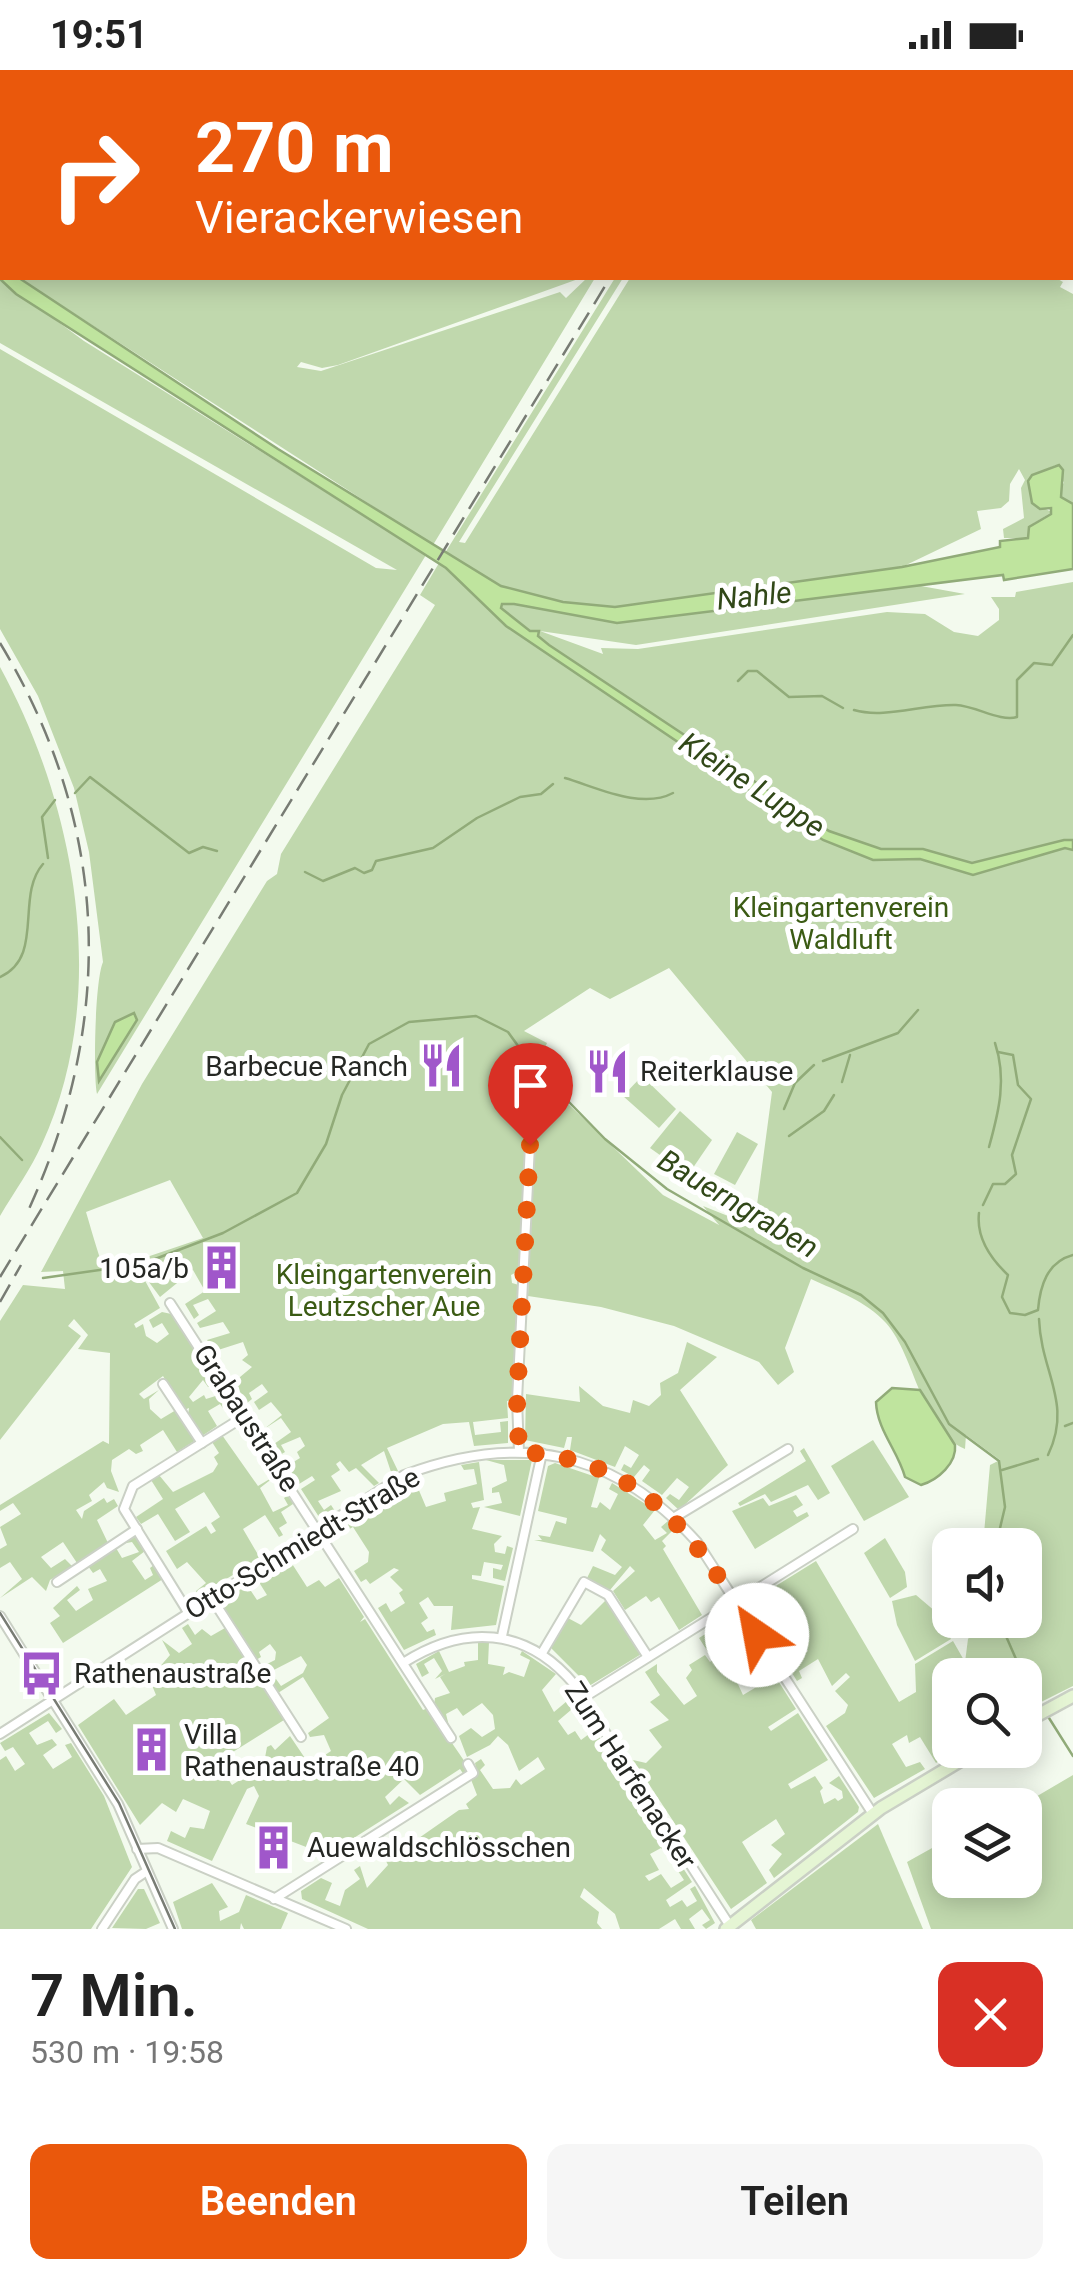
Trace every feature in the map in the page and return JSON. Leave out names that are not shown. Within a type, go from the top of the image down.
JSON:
[{"type":"main road","points":[[1042,1713],[1073,1696]]},
{"type":"main road","points":[[728,1928],[873,1814],[948,1768]]},
{"type":"street","points":[[519,1452],[517,1400],[534,1067]]},
{"type":"street","name":"Grabaustraße","points":[[170,1303],[451,1738]]},
{"type":"street","points":[[164,1384],[202,1444]]},
{"type":"street","points":[[188,1612],[124,1509],[133,1486],[246,1416]]},
{"type":"street","points":[[674,1517],[788,1449]]},
{"type":"street","points":[[502,1636],[542,1453]]},
{"type":"street","name":"Otto-Schmiedt-Straße","points":[[0,1734],[404,1476],[446,1459],[542,1453],[622,1479],[674,1517],[697,1542],[873,1814]]},
{"type":"street","points":[[56,1582],[136,1529]]},
{"type":"street","points":[[583,1698],[853,1529]]},
{"type":"street","points":[[542,1653],[584,1582],[608,1595],[648,1656]]},
{"type":"street","points":[[212,1597],[301,1737]]},
{"type":"street","points":[[0,1616],[110,1790],[173,1929]]},
{"type":"street","name":"Zum Harfenacker","points":[[403,1663],[448,1640],[502,1636],[542,1653],[564,1672],[583,1698],[728,1928]]},
{"type":"street","points":[[274,1898],[473,1772],[468,1764]]},
{"type":"street","points":[[138,1849],[158,1848],[346,1929]]},
{"type":"street","points":[[102,1929],[135,1878],[147,1870]]},
{"type":"green space","points":[[1,280],[84,341],[426,555],[97,1094],[95,1027],[103,962],[89,852],[74,788],[38,696],[0,629],[0,349],[376,568],[397,570],[0,343]]},
{"type":"green space","points":[[22,280],[575,280],[338,365],[322,368],[301,362],[297,367],[321,371],[560,292],[566,298],[585,280],[594,280],[433,545]]},
{"type":"green space","points":[[614,280],[622,280],[459,542],[465,543],[629,280],[1060,280],[1063,282],[1060,287],[1073,294],[1073,504],[1061,497],[1059,487],[1064,483],[1056,465],[1030,476],[1032,503],[1052,512],[1034,523],[1028,538],[1004,538],[1003,529],[1024,518],[1021,488],[1025,480],[1019,469],[1010,484],[1009,501],[1001,508],[977,511],[981,529],[902,567],[615,607],[563,602],[501,586],[445,553]]},
{"type":"green space","points":[[439,563],[465,582],[507,626],[823,840],[873,860],[920,859],[973,875],[1065,848],[1073,850],[1073,1686],[1042,1702],[1042,1658],[966,1658],[969,1638],[1042,1638],[1042,1528],[984,1528],[990,1465],[1000,1460],[966,1435],[965,1449],[938,1426],[896,1337],[870,1309],[811,1279],[785,1348],[794,1372],[778,1385],[759,1362],[674,1326],[601,1307],[528,1296],[538,1075],[663,1195],[719,1225],[703,1206],[743,1222],[756,1212],[772,1092],[669,968],[610,999],[590,988],[524,1031],[547,1043],[540,1059],[556,1078],[551,1083],[529,1065],[519,1271],[511,1275],[512,1283],[519,1285],[515,1400],[507,1401],[508,1418],[473,1422],[475,1435],[501,1432],[500,1422],[508,1421],[508,1443],[474,1446],[469,1422],[443,1424],[387,1448],[398,1471],[392,1475],[384,1451],[361,1465],[379,1483],[374,1486],[356,1468],[349,1472],[340,1461],[336,1464],[340,1470],[331,1476],[341,1491],[318,1501],[324,1510],[331,1505],[335,1511],[319,1517],[301,1489],[315,1480],[312,1476],[299,1484],[287,1466],[300,1458],[297,1452],[305,1446],[300,1437],[281,1445],[285,1452],[280,1455],[274,1444],[291,1432],[281,1418],[264,1429],[282,1415],[271,1402],[259,1410],[254,1402],[268,1392],[262,1384],[249,1393],[252,1399],[247,1403],[234,1382],[252,1367],[242,1360],[248,1355],[243,1342],[215,1351],[207,1340],[230,1333],[223,1322],[200,1328],[197,1323],[216,1311],[208,1299],[193,1305],[199,1315],[194,1319],[185,1304],[205,1291],[193,1270],[160,1297],[137,1266],[160,1308],[134,1324],[136,1328],[143,1324],[146,1336],[157,1343],[169,1334],[162,1323],[153,1328],[149,1320],[162,1312],[176,1315],[218,1381],[208,1387],[203,1380],[189,1397],[193,1402],[204,1395],[206,1399],[225,1393],[233,1405],[225,1411],[220,1404],[208,1411],[217,1426],[202,1436],[188,1416],[189,1408],[184,1410],[163,1376],[139,1394],[144,1399],[159,1390],[149,1399],[150,1409],[161,1419],[176,1410],[196,1440],[177,1452],[163,1430],[140,1445],[143,1451],[136,1454],[129,1449],[112,1460],[111,1471],[119,1492],[107,1488],[104,1482],[89,1495],[92,1501],[76,1510],[82,1519],[84,1511],[104,1498],[107,1503],[114,1499],[118,1506],[97,1520],[108,1543],[77,1563],[63,1542],[41,1557],[51,1568],[65,1559],[72,1566],[50,1580],[46,1591],[32,1577],[0,1598],[22,1579],[10,1562],[0,1568],[0,1549],[7,1545],[0,1527],[21,1514],[13,1503],[0,1511],[0,1505],[103,1441],[109,1444],[110,1353],[78,1349],[88,1335],[74,1319],[68,1326],[81,1336],[0,1440],[0,1321],[23,1285],[65,1289],[63,1271],[41,1272],[142,1084],[267,881],[277,874],[281,854],[435,605],[420,595]],"holes":[[[170,1180],[203,1238],[135,1261],[135,1265],[132,1261],[103,1267],[86,1212]]]},
{"type":"green space","points":[[1073,582],[1073,840],[972,863],[923,849],[881,849],[829,831],[501,609],[501,604],[514,604],[617,623],[910,584],[965,594],[636,645],[540,631],[603,654],[601,648],[638,649],[887,612],[925,614],[954,632],[978,636],[999,620],[999,609],[991,597],[1015,597],[1016,592]]},
{"type":"green space","points":[[0,667],[48,779],[65,839],[75,901],[79,964],[75,1026],[63,1086],[38,1153],[0,1216]]},
{"type":"green space","points":[[642,1076],[676,1109],[659,1128],[623,1096]]},
{"type":"green space","points":[[680,1111],[712,1140],[688,1175],[650,1148]]},
{"type":"green space","points":[[737,1132],[758,1144],[735,1185],[714,1174]]},
{"type":"green space","points":[[687,1342],[717,1357],[680,1390],[728,1465],[679,1510],[666,1498],[670,1494],[679,1500],[689,1487],[677,1478],[662,1495],[642,1481],[650,1470],[644,1465],[634,1477],[621,1470],[624,1464],[631,1468],[639,1455],[625,1446],[615,1467],[570,1450],[572,1437],[567,1437],[564,1448],[525,1440],[526,1394],[580,1402],[579,1386],[603,1406],[630,1413],[633,1400],[649,1406],[661,1395],[660,1383],[678,1373]]},
{"type":"green space","points":[[222,1435],[258,1486],[278,1474],[260,1488],[273,1512],[288,1505],[284,1498],[290,1494],[296,1502],[281,1512],[287,1523],[279,1528],[283,1535],[279,1537],[265,1515],[243,1529],[260,1558],[199,1596],[196,1591],[206,1583],[187,1562],[177,1569],[166,1551],[206,1526],[211,1534],[216,1531],[211,1523],[220,1517],[204,1492],[175,1509],[190,1532],[175,1541],[158,1514],[141,1524],[136,1517],[163,1499],[151,1480],[159,1475],[173,1492],[213,1472],[218,1464],[214,1457],[219,1453],[212,1442]]},
{"type":"green space","points":[[873,1440],[909,1497],[864,1521],[831,1466]]},
{"type":"green space","points":[[804,1448],[830,1493],[818,1500],[808,1485],[771,1502],[765,1494],[740,1506],[738,1503],[806,1461],[800,1451]]},
{"type":"green space","points":[[486,1460],[532,1460],[520,1516],[484,1507],[502,1503],[499,1492],[492,1493],[492,1488],[507,1481],[504,1465]]},
{"type":"green space","points":[[479,1462],[484,1500],[471,1503],[473,1508],[480,1507],[472,1529],[502,1536],[494,1544],[495,1552],[505,1554],[507,1546],[513,1548],[505,1581],[493,1578],[493,1568],[501,1570],[503,1565],[484,1562],[481,1576],[472,1575],[472,1579],[504,1586],[496,1625],[451,1630],[453,1606],[434,1606],[428,1597],[419,1603],[428,1618],[421,1623],[427,1632],[434,1629],[436,1635],[404,1650],[378,1608],[386,1603],[391,1612],[405,1603],[399,1593],[403,1590],[390,1577],[399,1570],[394,1568],[370,1584],[366,1579],[361,1582],[354,1571],[368,1562],[369,1552],[353,1527],[342,1533],[339,1527],[415,1481],[426,1507],[446,1501],[444,1493],[477,1484],[474,1469],[464,1470],[461,1465]]},
{"type":"green space","points":[[555,1463],[599,1478],[591,1507],[597,1508],[600,1502],[610,1510],[618,1494],[609,1489],[612,1483],[655,1510],[643,1525],[655,1540],[667,1533],[661,1527],[668,1521],[675,1528],[662,1541],[666,1546],[663,1549],[702,1615],[679,1630],[659,1597],[651,1602],[646,1596],[625,1610],[613,1591],[635,1571],[630,1566],[610,1590],[587,1578],[593,1566],[615,1575],[622,1567],[601,1550],[606,1540],[600,1534],[593,1552],[534,1540],[542,1540],[538,1535],[550,1537],[556,1521],[566,1524],[567,1518],[538,1511],[548,1466]]},
{"type":"green space","points":[[796,1495],[803,1505],[793,1511],[797,1517],[807,1512],[809,1516],[755,1549],[732,1511],[763,1498],[769,1506]]},
{"type":"green space","points":[[135,1536],[145,1551],[132,1561],[145,1580],[153,1575],[150,1568],[154,1565],[163,1579],[63,1643],[50,1623],[60,1616],[53,1608],[77,1586],[80,1590],[67,1600],[76,1611],[93,1600],[88,1589],[107,1581],[100,1569],[93,1573],[88,1566],[116,1548],[122,1558],[139,1552],[132,1542],[121,1544]]},
{"type":"green space","points":[[885,1538],[905,1572],[907,1587],[890,1598],[864,1553]]},
{"type":"green space","points":[[289,1559],[307,1587],[319,1580],[325,1587],[339,1578],[364,1617],[360,1622],[365,1619],[423,1710],[428,1708],[467,1765],[464,1775],[460,1769],[420,1795],[404,1779],[385,1797],[390,1805],[399,1796],[409,1803],[327,1855],[246,1824],[259,1796],[254,1786],[247,1789],[212,1861],[167,1841],[171,1831],[185,1838],[190,1827],[204,1829],[210,1811],[183,1799],[176,1812],[162,1803],[140,1825],[78,1725],[114,1699],[126,1715],[156,1695],[149,1678],[142,1679],[170,1655],[162,1640],[179,1653],[192,1644],[182,1628],[188,1624],[195,1635],[202,1629],[211,1636],[225,1628],[284,1720],[217,1762],[232,1785],[243,1778],[240,1765],[250,1760],[256,1768],[264,1763],[267,1747],[271,1745],[275,1750],[290,1736],[313,1770],[322,1765],[319,1759],[331,1751],[324,1735],[310,1737],[308,1733],[329,1718],[303,1677],[278,1693],[271,1682],[276,1679],[281,1686],[303,1673],[307,1665],[301,1656],[266,1674],[261,1667],[275,1660],[276,1652],[270,1644],[259,1652],[261,1657],[256,1660],[224,1609],[225,1600],[247,1585],[257,1600],[267,1595],[257,1579]]},
{"type":"green space","points":[[816,1561],[899,1702],[916,1692],[915,1664],[953,1641],[963,1658],[932,1658],[932,1756],[920,1737],[909,1743],[907,1735],[892,1744],[906,1767],[920,1762],[925,1769],[874,1798],[826,1726],[845,1713],[848,1705],[835,1691],[850,1677],[846,1673],[832,1686],[818,1659],[799,1671],[802,1678],[797,1681],[787,1665],[808,1651],[792,1627],[771,1640],[750,1602]]},
{"type":"green space","points":[[916,1595],[932,1609],[932,1638],[951,1639],[915,1661],[897,1625],[892,1601]]},
{"type":"green space","points":[[607,1599],[643,1653],[589,1686],[549,1646],[566,1617],[581,1625]]},
{"type":"green space","points":[[734,1616],[738,1619],[717,1633],[729,1647],[749,1635],[751,1640],[732,1652],[742,1668],[738,1673],[765,1661],[736,1680],[743,1695],[775,1676],[796,1709],[768,1727],[771,1731],[798,1713],[828,1760],[788,1784],[791,1789],[815,1776],[823,1788],[820,1791],[824,1804],[835,1798],[838,1801],[843,1798],[842,1791],[829,1783],[839,1776],[859,1807],[858,1812],[774,1878],[769,1870],[782,1854],[771,1845],[785,1834],[776,1819],[742,1842],[767,1883],[731,1909],[633,1760],[646,1763],[662,1747],[649,1730],[669,1720],[650,1702],[660,1695],[645,1672],[657,1664],[657,1672],[684,1705],[697,1696],[686,1678],[692,1670],[689,1665],[705,1655],[710,1662],[717,1657],[713,1650],[708,1652],[699,1638]]},
{"type":"green space","points":[[478,1642],[489,1642],[488,1664],[505,1667],[503,1675],[509,1672],[524,1677],[530,1660],[520,1655],[522,1651],[556,1674],[542,1690],[554,1712],[573,1696],[578,1704],[558,1721],[568,1735],[575,1731],[581,1740],[589,1734],[584,1725],[590,1722],[672,1850],[666,1854],[661,1848],[650,1854],[659,1870],[645,1876],[649,1881],[661,1874],[671,1888],[684,1880],[678,1871],[683,1868],[692,1882],[666,1900],[670,1907],[682,1900],[687,1907],[697,1901],[690,1889],[695,1886],[715,1923],[706,1929],[702,1925],[710,1920],[702,1909],[689,1919],[695,1929],[681,1929],[675,1919],[659,1929],[620,1929],[615,1914],[584,1888],[580,1897],[599,1912],[597,1923],[602,1929],[368,1929],[302,1899],[301,1891],[321,1878],[332,1883],[325,1900],[340,1906],[345,1890],[360,1879],[354,1870],[360,1866],[367,1888],[388,1865],[386,1861],[459,1810],[469,1809],[466,1804],[477,1795],[470,1777],[477,1773],[475,1763],[481,1759],[485,1765],[480,1770],[493,1789],[510,1788],[516,1779],[521,1785],[545,1769],[538,1757],[519,1771],[508,1745],[498,1736],[467,1757],[459,1736],[471,1728],[482,1737],[495,1729],[493,1715],[482,1703],[463,1716],[457,1708],[446,1714],[449,1726],[434,1705],[435,1698],[450,1693],[440,1677],[445,1674],[435,1679],[442,1671],[434,1658],[424,1664],[429,1673],[422,1677],[416,1664],[439,1651],[449,1672],[465,1666],[464,1662],[478,1660]]},
{"type":"green space","points":[[49,1713],[62,1729],[56,1733],[48,1721],[29,1733],[37,1745],[52,1739],[57,1745],[43,1755],[53,1769],[72,1757],[65,1745],[71,1743],[104,1796],[132,1867],[91,1929],[0,1929],[0,1760],[6,1756],[15,1771],[25,1764],[13,1747],[5,1751],[0,1743]]},
{"type":"green space","points":[[1073,1775],[1073,1929],[931,1929],[907,1862],[932,1848],[932,1898],[1042,1898],[1042,1793]]},
{"type":"green space","points":[[878,1824],[923,1929],[756,1929],[751,1920]]},
{"type":"green space","points":[[212,1883],[228,1907],[219,1911],[220,1921],[239,1912],[246,1895],[288,1913],[281,1929],[244,1929],[241,1923],[240,1929],[182,1929],[173,1902]]},
{"type":"green space","points":[[138,1889],[144,1889],[160,1923],[146,1929],[112,1928]]},
{"type":"water","points":[[1,280],[22,280],[278,449],[501,586],[563,602],[615,607],[902,567],[1000,547],[1000,541],[1028,538],[1029,527],[1051,514],[1051,508],[1040,509],[1032,503],[1028,481],[1032,475],[1059,465],[1063,470],[1061,497],[1073,504],[1073,569],[617,623],[514,604],[502,604],[501,608],[530,631],[539,631],[538,636],[549,645],[829,831],[881,849],[923,849],[972,863],[1064,840],[1073,840],[1073,850],[1065,848],[973,875],[920,859],[873,860],[823,840],[506,626],[446,568],[16,294]]},
{"type":"water","points":[[134,1013],[137,1020],[99,1081],[97,1062],[115,1022]]},
{"type":"water","points":[[892,1388],[920,1390],[955,1445],[945,1470],[921,1485],[905,1477],[877,1412],[876,1402]]},
{"type":"waterway","points":[[854,710],[878,713],[956,705],[1017,717],[1017,680],[1034,663],[1052,665],[1073,635]]},
{"type":"waterway","points":[[738,681],[748,671],[757,671],[789,697],[822,696],[843,708]]},
{"type":"waterway","points":[[75,793],[90,777],[189,853],[203,847],[217,851]]},
{"type":"waterway","points":[[565,778],[633,798],[660,798],[673,793]]},
{"type":"waterway","points":[[305,872],[323,881],[355,868],[364,873],[372,870],[376,861],[433,848],[477,818],[520,797],[541,794],[553,784]]},
{"type":"waterway","points":[[48,858],[42,817],[55,800]]},
{"type":"waterway","points":[[0,977],[14,968],[22,955],[31,892],[43,864]]},
{"type":"waterway","points":[[823,1061],[898,1033],[918,1010]]},
{"type":"waterway","name":"Bauerngraben","points":[[43,1278],[142,1264],[223,1233],[297,1193],[326,1144],[342,1095],[369,1044],[409,1022],[476,1016],[508,1032],[529,1061],[605,1139],[667,1189],[803,1268],[861,1295],[883,1313],[905,1342],[949,1424],[999,1461],[1005,1507],[1000,1528]]},
{"type":"waterway","points":[[989,1147],[1001,1082],[995,1043]]},
{"type":"waterway","points":[[983,1205],[993,1184],[1005,1184],[1016,1174],[1012,1155],[1031,1099],[1018,1085],[1013,1055],[998,1052]]},
{"type":"waterway","points":[[842,1082],[850,1055]]},
{"type":"waterway","points":[[784,1109],[795,1083],[814,1065]]},
{"type":"waterway","points":[[789,1136],[824,1111],[834,1095]]},
{"type":"waterway","points":[[0,1137],[22,1160]]},
{"type":"waterway","points":[[979,1213],[986,1248],[1008,1275],[1002,1297],[1010,1313],[1025,1315],[1038,1310],[1046,1276],[1057,1263],[1073,1255]]},
{"type":"waterway","points":[[1039,1319],[1057,1403],[1055,1436],[1048,1455]]},
{"type":"waterway","points":[[1065,1426],[1073,1423]]},
{"type":"waterway","points":[[1002,1470],[1038,1459]]},
{"type":"waterway","name":"Bauerngraben","points":[[1007,1638],[1016,1658]]},
{"type":"waterway","name":"Bauerngraben","points":[[1049,1718],[1073,1756]]},
{"type":"tram line","points":[[0,1613],[119,1803],[175,1929]]},
{"type":"railway","points":[[0,1277],[609,280]]},
{"type":"railway","points":[[0,643],[36,712],[63,782],[80,852],[88,923],[87,995],[76,1067],[57,1139],[28,1211]]},
{"type":"railway","points":[[0,1302],[21,1265]]},
{"type":"place","name":"Barbecue Ranch","points":[[441,1066]]},
{"type":"place","name":"Reiterklause","points":[[607,1071]]},
{"type":"place","name":"105a/b","points":[[222,1268]]},
{"type":"place","name":"Rathenaustraße","points":[[41,1673]]},
{"type":"place","name":"Villa Rathenaustraße 40","points":[[151,1750]]},
{"type":"place","name":"Auewaldschlösschen","points":[[274,1847]]},
{"type":"route","points":[[530,1145],[517,1400],[519,1452],[542,1453],[591,1466],[622,1479],[658,1502],[697,1542],[757,1635]]},
{"type":"water label","name":"Nahle","points":[[754,596]]},
{"type":"water label","name":"Kleine Luppe","points":[[752,785]]},
{"type":"park label","name":"Kleingartenverein Waldluft","points":[[841,923]]},
{"type":"park label","name":"Kleingartenverein Leutzscher Aue","points":[[384,1290]]}]
